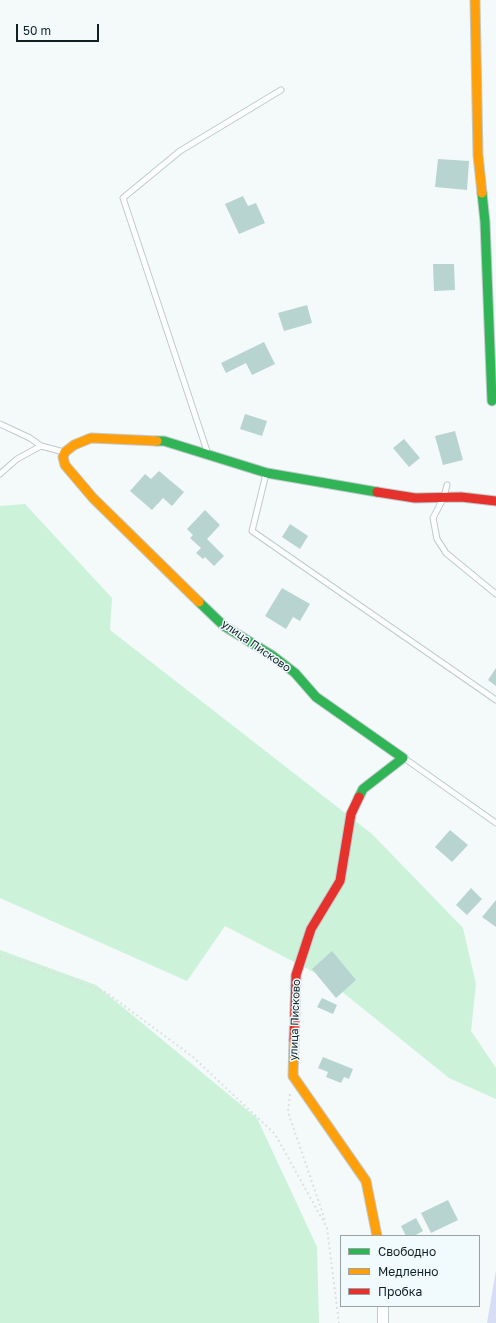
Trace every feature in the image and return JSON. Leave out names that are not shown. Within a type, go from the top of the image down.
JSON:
[{"type":"street","points":[[475,0],[478,155],[485,222],[492,401]]},
{"type":"street","points":[[65,452],[74,445],[91,438],[164,442],[266,473],[415,498],[461,497],[496,501]]},
{"type":"street","name":"улица Писково","points":[[65,452],[63,457],[65,465],[93,498],[224,626],[273,656],[295,673],[316,697],[403,758],[363,789],[351,814],[340,881],[311,929],[296,975],[293,1076],[366,1182],[377,1235]]},
{"type":"street","points":[[383,1307],[383,1323]]},
{"type":"lane","points":[[209,456],[123,198],[180,151],[281,90]]},
{"type":"lane","points":[[0,424],[30,438],[41,446],[65,452]]},
{"type":"lane","points":[[0,474],[17,459],[41,446]]},
{"type":"lane","points":[[266,473],[252,531],[496,700]]},
{"type":"lane","points":[[447,485],[444,497],[433,518],[437,539],[446,552],[496,594]]},
{"type":"lane","points":[[403,758],[496,824]]},
{"type":"path","points":[[0,956],[34,964],[107,993],[193,1057],[275,1134],[327,1228]]},
{"type":"path","points":[[293,1076],[288,1112],[327,1228],[339,1323]]},
{"type":"green space","points":[[25,504],[112,598],[110,630],[372,834],[463,928],[476,984],[471,1031],[496,1068],[496,1099],[449,1078],[325,978],[225,926],[187,981],[0,898],[0,506]]},
{"type":"green space","points":[[0,950],[96,985],[257,1118],[317,1247],[319,1323],[0,1323]]},
{"type":"water","points":[[496,1270],[496,1323],[487,1323]]},
{"type":"building","points":[[438,159],[469,161],[467,190],[435,187]]},
{"type":"building","points":[[243,196],[248,206],[256,203],[265,223],[239,234],[225,204]]},
{"type":"building","points":[[433,264],[454,264],[455,290],[434,291]]},
{"type":"building","points":[[307,305],[312,323],[284,331],[278,313]]},
{"type":"building","points":[[264,342],[275,364],[252,375],[246,363],[226,373],[221,363]]},
{"type":"building","points":[[245,414],[267,421],[262,436],[240,429]]},
{"type":"building","points":[[455,431],[463,460],[443,465],[435,436]]},
{"type":"building","points":[[404,439],[420,458],[409,467],[393,448]]},
{"type":"building","points":[[159,471],[184,492],[172,506],[163,498],[152,510],[130,491],[145,474],[151,479]]},
{"type":"building","points":[[205,510],[220,525],[207,539],[224,556],[214,566],[205,557],[203,559],[196,553],[201,548],[190,538],[193,535],[187,529]]},
{"type":"building","points":[[290,524],[308,536],[300,549],[282,537]]},
{"type":"building","points":[[282,588],[310,604],[300,621],[293,617],[286,629],[265,616]]},
{"type":"building","points":[[496,668],[496,686],[488,680]]},
{"type":"building","points":[[450,830],[468,845],[452,862],[435,847]]},
{"type":"building","points":[[471,888],[482,899],[467,915],[456,905]]},
{"type":"building","points":[[496,900],[496,927],[482,917]]},
{"type":"building","points":[[332,951],[356,980],[336,998],[312,969]]},
{"type":"building","points":[[322,998],[337,1005],[333,1014],[317,1007]]},
{"type":"building","points":[[323,1057],[353,1069],[349,1079],[344,1077],[341,1083],[326,1077],[328,1072],[318,1068]]},
{"type":"building","points":[[448,1200],[458,1220],[431,1233],[421,1213]]},
{"type":"building","points":[[416,1218],[423,1231],[416,1235],[406,1235],[401,1226]]},
{"type":"traffic: fast","points":[[482,193],[485,222],[492,401]]},
{"type":"traffic: fast","points":[[157,441],[164,441],[267,473],[377,492]]},
{"type":"traffic: fast","points":[[199,602],[224,626],[273,656],[295,673],[316,697],[403,758],[363,789],[359,797]]},
{"type":"traffic: slow","points":[[475,0],[478,155],[482,193]]},
{"type":"traffic: slow","points":[[157,441],[91,438],[74,445],[65,452],[63,457],[65,465],[93,498],[199,602]]},
{"type":"traffic: slow","points":[[294,1040],[293,1076],[366,1181],[377,1235]]},
{"type":"traffic: jam","points":[[377,492],[415,498],[461,497],[496,501]]},
{"type":"traffic: jam","points":[[294,1040],[296,975],[311,929],[340,881],[351,814],[359,797]]}]
